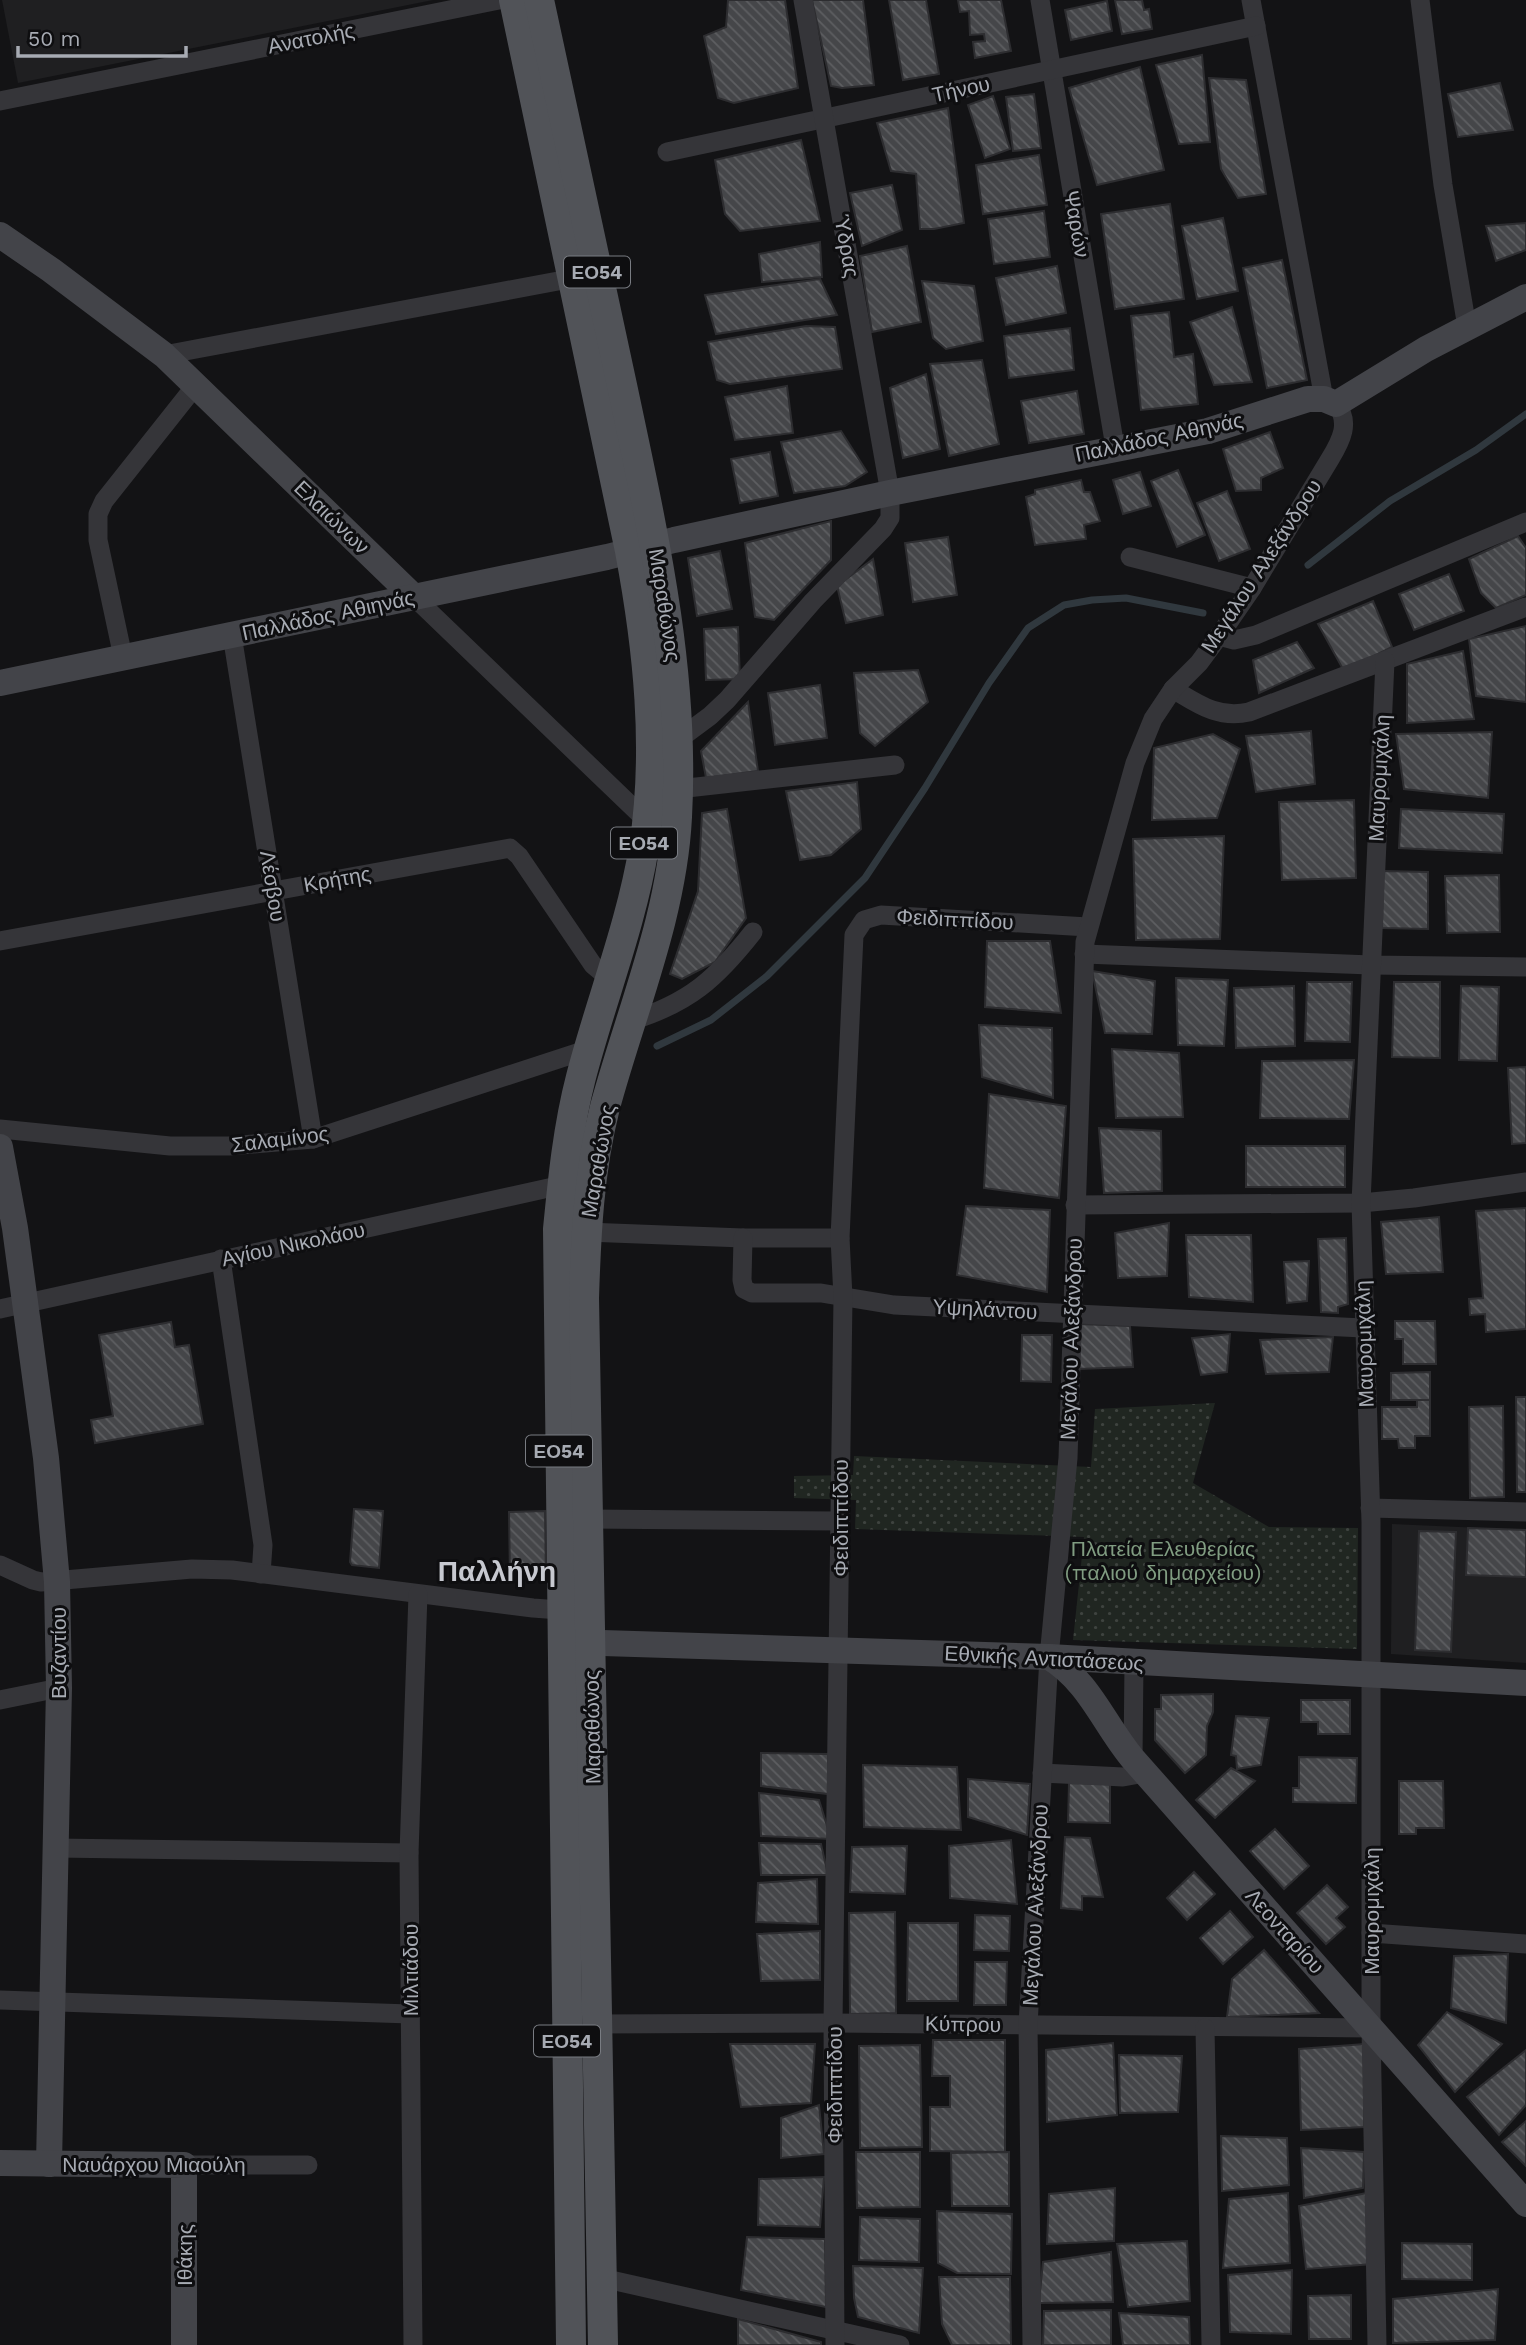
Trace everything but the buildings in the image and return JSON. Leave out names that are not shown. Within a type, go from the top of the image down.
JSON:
[{"type":"main road","name":"Μαραθώνος","points":[[514,0],[574,278],[643,548],[673,651],[679,738],[677,820],[667,890],[598,1142],[586,1232],[584,1298],[588,1519],[575,1611]]},
{"type":"main road","name":"Μαραθώνος","points":[[538,0],[643,548],[642,622],[648,688],[650,768],[647,821],[634,897],[576,1098],[562,1185],[557,1258],[597,2024],[603,2345]]},
{"type":"main road","name":"Μαραθώνος","points":[[571,2345],[576,1643]]},
{"type":"street","name":"Ανατολής","points":[[0,101],[499,0]]},
{"type":"street","name":"Ύδρας","points":[[803,0],[890,493]]},
{"type":"street","name":"Ψαρών","points":[[1040,0],[1115,447]]},
{"type":"street","name":"Μεγάλου Αλεξάνδρου","points":[[1032,2345],[1028,2025],[1049,1657],[1068,1458],[1084,954],[1088,927],[1140,748],[1153,719],[1173,689],[1199,663],[1252,588],[1340,443],[1344,424],[1340,410],[1330,401],[1251,0]]},
{"type":"street","points":[[1420,0],[1439,157],[1467,327]]},
{"type":"street","name":"Τήνου","points":[[667,152],[1256,26]]},
{"type":"street","name":"Ελαιώνων","points":[[0,235],[164,355],[647,821]]},
{"type":"street","points":[[164,355],[574,278]]},
{"type":"street","name":"Παλλάδος Αθηνάς","points":[[643,548],[890,493],[1208,430],[1299,401],[1330,401],[1526,296]]},
{"type":"street","points":[[123,657],[100,551],[98,514],[104,501],[196,384]]},
{"type":"street","points":[[679,738],[727,700],[813,601],[883,529],[890,517],[890,493]]},
{"type":"street","points":[[1219,636],[1234,640],[1256,635],[1526,522]]},
{"type":"street","name":"Παλλάδος Αθιηνάς","points":[[0,683],[643,548]]},
{"type":"street","points":[[1130,557],[1252,588]]},
{"type":"street","points":[[1173,689],[1211,711],[1238,715],[1526,607]]},
{"type":"street","name":"Λέσβου","points":[[232,635],[313,1139]]},
{"type":"street","name":"Μαυρομιχάλη","points":[[1371,2028],[1370,1508],[1361,1203],[1385,661]]},
{"type":"street","points":[[678,789],[895,765]]},
{"type":"street","name":"Κρήτης","points":[[0,941],[510,848],[519,856],[593,965],[611,980]]},
{"type":"street","name":"Φειδιππίδου","points":[[835,2337],[834,2023],[842,1297],[840,1238],[854,934],[864,920],[881,915],[1088,927]]},
{"type":"street","points":[[631,1021],[671,1006],[701,989],[726,966],[753,932]]},
{"type":"street","points":[[1084,954],[1371,965],[1526,967]]},
{"type":"street","name":"Σαλαμίνος","points":[[0,1129],[170,1146],[229,1146],[313,1139],[589,1049]]},
{"type":"street","name":"Βυζαντίου","points":[[0,1147],[15,1228],[12,1306],[46,1458],[57,1581],[59,1688],[49,2164]]},
{"type":"street","points":[[1075,1205],[1361,1203],[1526,1182]]},
{"type":"street","name":"Αγίου Νικολάου","points":[[12,1306],[562,1185]]},
{"type":"street","points":[[586,1232],[743,1238],[840,1238]]},
{"type":"street","name":"Υψηλάντου","points":[[743,1238],[741,1280],[744,1289],[752,1293],[821,1293],[894,1305],[1363,1328]]},
{"type":"street","points":[[221,1259],[263,1545],[261,1574]]},
{"type":"street","points":[[1370,1508],[1526,1512]]},
{"type":"street","points":[[588,1519],[839,1521]]},
{"type":"street","points":[[0,1564],[33,1580],[57,1581],[213,1569],[575,1611]]},
{"type":"street","name":"Μιλτιάδου","points":[[413,2345],[409,1853],[418,1594]]},
{"type":"street","name":"Εθνικής Αντιστάσεως","points":[[576,1643],[1049,1657],[1526,1683]]},
{"type":"street","name":"Λεονταρίου","points":[[1049,1657],[1066,1667],[1084,1686],[1108,1727],[1139,1766],[1371,2028],[1383,2060],[1526,2204]]},
{"type":"street","points":[[1042,1773],[1123,1777],[1139,1766],[1134,1662]]},
{"type":"street","points":[[0,1700],[59,1688]]},
{"type":"street","points":[[55,1848],[409,1853]]},
{"type":"street","points":[[1371,1933],[1526,1944]]},
{"type":"street","points":[[0,2000],[410,2014]]},
{"type":"street","name":"Κύπρου","points":[[597,2024],[834,2023],[1371,2028]]},
{"type":"street","points":[[1205,2028],[1211,2345]]},
{"type":"street","points":[[1377,2345],[1383,2060]]},
{"type":"street","name":"Ναυάρχου Μιαούλη","points":[[0,2163],[307,2165]]},
{"type":"street","name":"Ιθάκης","points":[[184,2165],[184,2345]]},
{"type":"street","points":[[602,2278],[835,2337],[900,2345]]},
{"type":"shaded area","points":[[2,0],[433,0],[18,83]]},
{"type":"shaded area","points":[[1392,1524],[1526,1530],[1526,1663],[1391,1654]]},
{"type":"green space","name":"Πλατεία Ελευθερίας (παλιού δημαρχείου)","points":[[1215,1403],[1193,1483],[1269,1527],[1358,1528],[1357,1649],[1073,1640],[1084,1537],[855,1529],[856,1500],[794,1498],[794,1476],[853,1475],[854,1456],[1091,1467],[1095,1409]]},
{"type":"waterway","points":[[1308,565],[1390,501],[1476,450],[1526,414]]},
{"type":"waterway","points":[[657,1046],[711,1020],[767,976],[865,878],[925,788],[989,683],[1028,628],[1064,605],[1092,600],[1126,598],[1203,613]]},
{"type":"district","name":"Παλλήνη","points":[[497,1571]]}]
